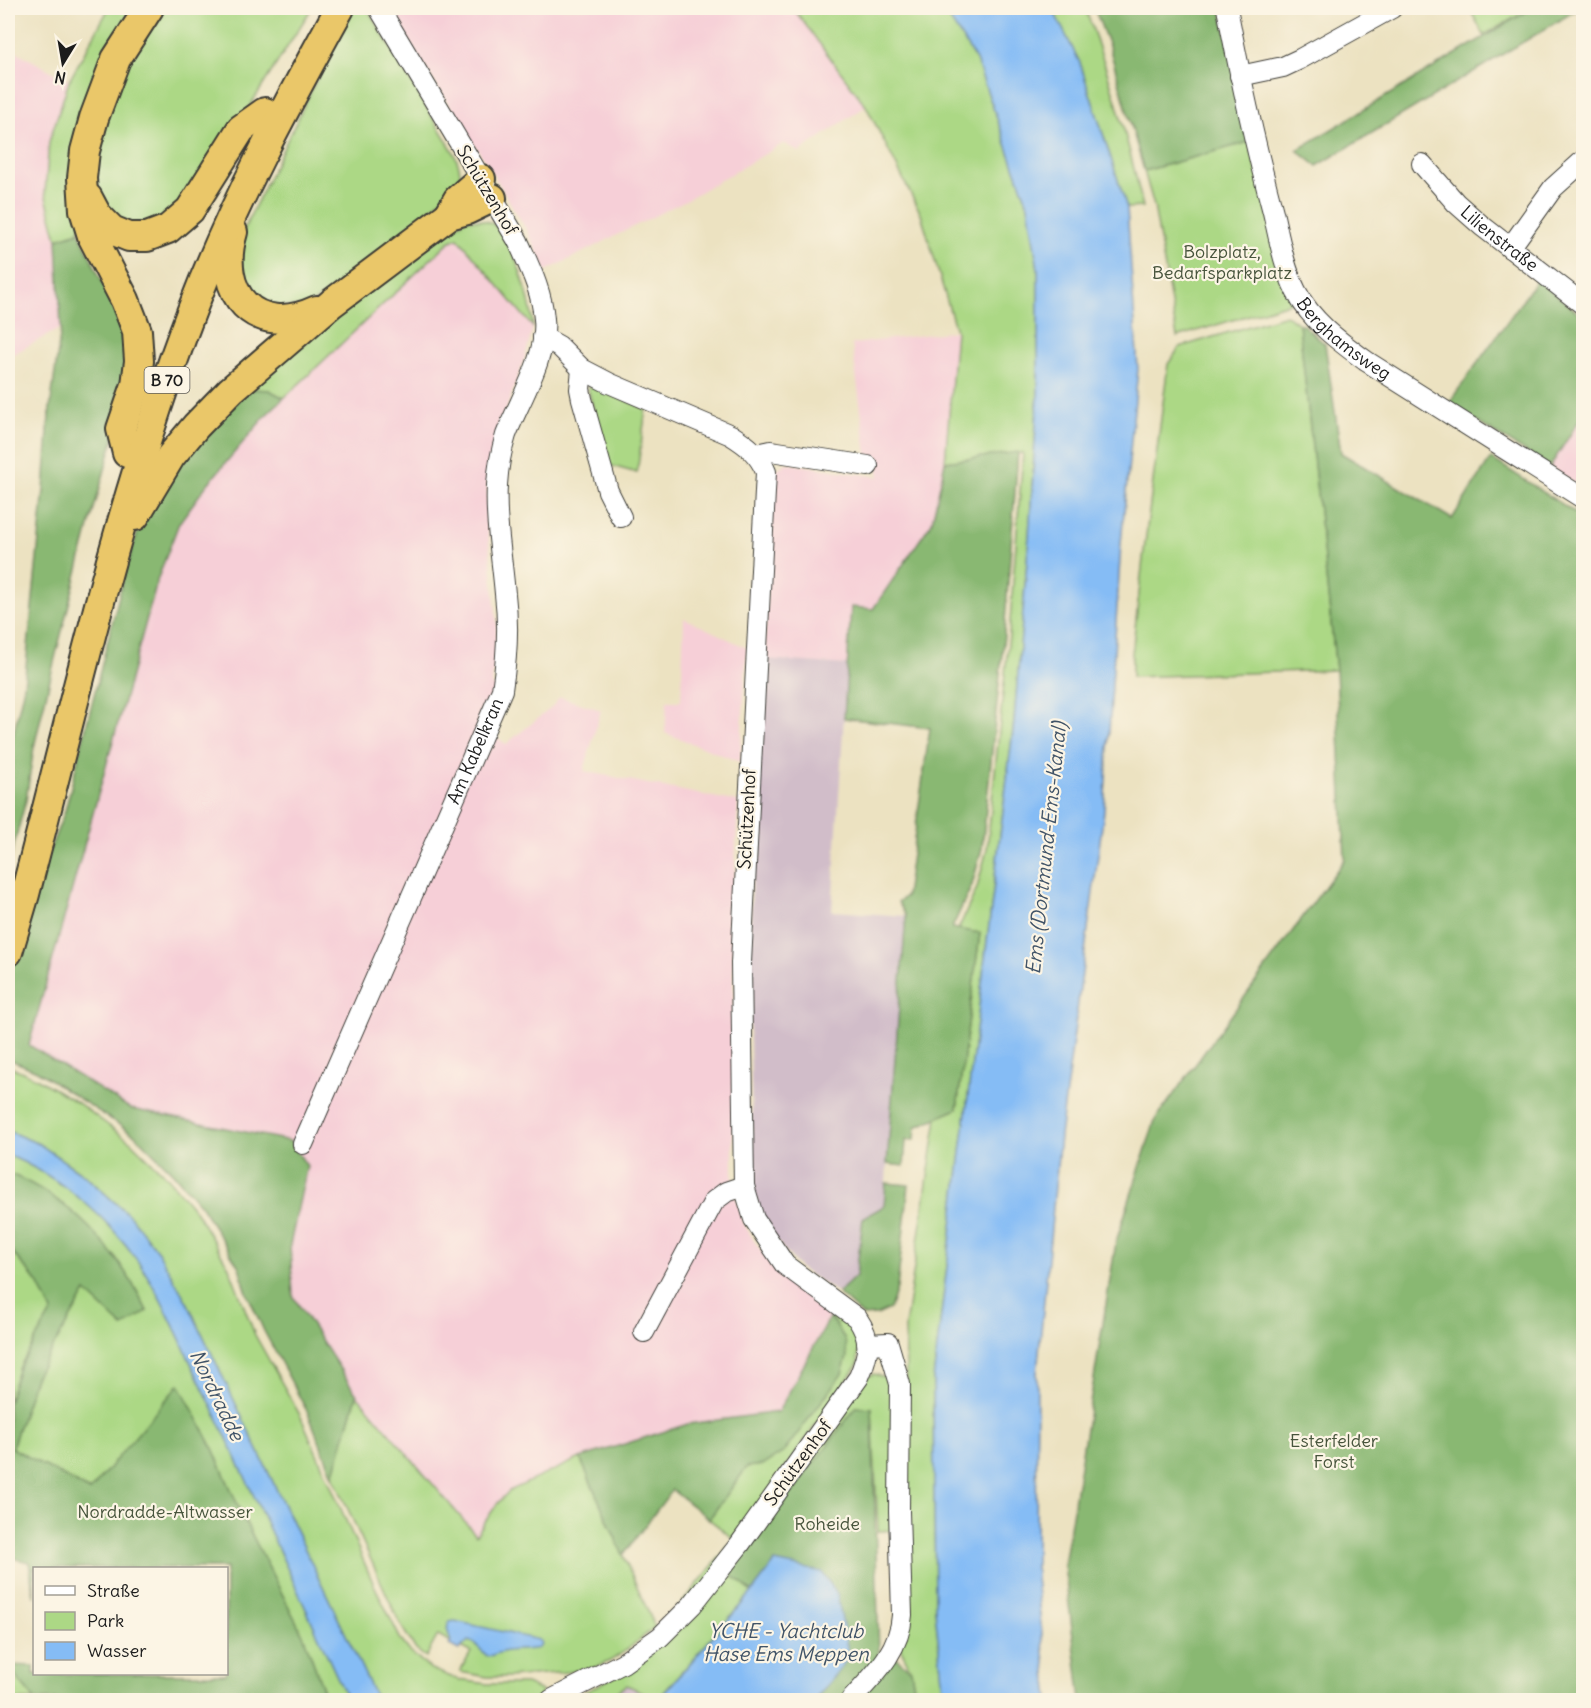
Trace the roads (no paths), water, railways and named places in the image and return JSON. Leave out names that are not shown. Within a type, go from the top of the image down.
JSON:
[{"type":"highway","points":[[127,453],[120,429],[136,385],[139,362],[137,331],[125,300],[92,236],[84,210],[82,178],[85,151],[94,118],[116,59],[149,8]]},
{"type":"highway","name":"B 70","points":[[8,903],[106,524],[148,387],[179,302],[265,112],[322,8]]},
{"type":"highway","name":"B 70","points":[[8,952],[33,864],[112,556],[170,369],[192,309],[236,209],[280,118],[340,8]]},
{"type":"highway","points":[[82,178],[88,201],[97,215],[112,230],[129,237],[147,237],[168,228],[190,210],[241,129],[265,112]]},
{"type":"highway","points":[[112,556],[123,545],[134,516],[171,456],[231,390],[332,303],[449,215],[467,210],[486,188]]},
{"type":"highway","points":[[236,209],[237,221],[228,249],[229,269],[240,301],[264,317],[287,320],[301,317],[332,303]]},
{"type":"street","name":"Schützenhof","points":[[379,8],[518,241],[534,277],[544,319],[543,337]]},
{"type":"street","name":"Berghamsweg","points":[[1227,8],[1240,76],[1289,274],[1296,292],[1319,323],[1339,342],[1584,499]]},
{"type":"street","points":[[1240,76],[1283,67],[1300,60],[1392,8]]},
{"type":"street","points":[[1510,248],[1553,188],[1584,160]]},
{"type":"street","name":"Lilienstraße","points":[[1422,164],[1456,203],[1584,305]]},
{"type":"street","points":[[543,337],[565,351],[582,369],[730,435],[757,454],[771,451],[868,466]]},
{"type":"street","name":"Am Kabelkran","points":[[303,1144],[502,690],[508,655],[506,597],[497,521],[497,484],[506,436],[537,362],[543,337]]},
{"type":"street","points":[[582,369],[580,388],[582,399],[609,491],[621,517]]},
{"type":"street","name":"Schützenhof","points":[[551,1701],[623,1663],[660,1637],[692,1605],[740,1544],[859,1377],[865,1362],[868,1344],[865,1329],[857,1318],[785,1265],[754,1219],[744,1186],[741,963],[748,794],[767,485],[766,472],[757,454]]},
{"type":"street","points":[[644,1332],[714,1201],[726,1192],[744,1186]]},
{"type":"street","points":[[851,1701],[890,1653],[902,1627],[899,1512],[900,1384],[888,1343],[868,1344]]},
{"type":"water","name":"Ems (Dortmund-Ems-Kanal)","points":[[1052,8],[1080,63],[1127,208],[1138,369],[1121,543],[1104,811],[1060,1136],[1037,1373],[1036,1577],[1049,1700],[944,1700],[935,1609],[933,1380],[1014,722],[1038,392],[1038,269],[1028,205],[976,60],[943,9]]},
{"type":"water","name":"Nordradde","points":[[8,1131],[39,1144],[85,1176],[130,1216],[158,1252],[188,1304],[377,1700],[348,1700],[239,1463],[176,1330],[148,1277],[126,1245],[87,1204],[41,1172],[8,1155]]},
{"type":"water","name":"YCHE - Yachtclub Hase Ems Meppen","points":[[775,1562],[822,1572],[837,1594],[849,1657],[815,1700],[658,1700],[752,1592]]},
{"type":"water","points":[[455,1621],[539,1640],[541,1643],[539,1648],[508,1651],[488,1657],[474,1643],[468,1641],[459,1650],[449,1645],[451,1641],[447,1629],[449,1622]]},
{"type":"park label","name":"Bolzplatz, Bedarfsparkplatz","points":[[1222,262]]},
{"type":"park label","name":"Esterfelder Forst","points":[[1334,1451]]},
{"type":"park label","name":"Nordradde-Altwasser","points":[[165,1512]]},
{"type":"park label","name":"Roheide","points":[[827,1524]]}]
